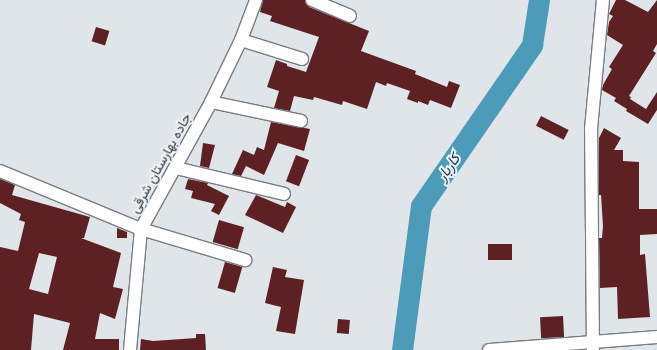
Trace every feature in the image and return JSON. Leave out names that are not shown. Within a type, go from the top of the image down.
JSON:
[{"type":"street","name":"جاده بهارستان شرقی","points":[[130,350],[140,230],[176,168],[211,102],[241,40],[256,0]]},
{"type":"street","points":[[312,0],[350,16]]},
{"type":"street","points":[[593,346],[591,129],[603,0]]},
{"type":"street","points":[[241,40],[302,59]]},
{"type":"street","points":[[211,102],[301,121]]},
{"type":"street","points":[[176,168],[284,194]]},
{"type":"street","points":[[0,171],[140,230],[245,260]]},
{"type":"street","points":[[489,350],[593,346],[657,338]]},
{"type":"building","points":[[263,0],[305,0],[309,7],[369,31],[361,51],[416,71],[415,74],[447,87],[449,81],[460,85],[451,108],[430,100],[428,105],[418,101],[418,103],[407,99],[410,91],[387,83],[386,86],[376,82],[367,109],[343,101],[342,105],[314,97],[313,100],[294,96],[290,111],[274,108],[279,91],[267,87],[276,60],[287,64],[287,66],[306,72],[319,37],[270,21],[272,16],[260,12]]},
{"type":"building","points":[[616,0],[625,0],[648,12],[657,0],[657,44],[653,51],[656,53],[629,96],[631,97],[630,99],[646,109],[657,92],[657,110],[648,124],[626,111],[627,109],[614,101],[616,98],[602,90],[603,85],[612,69],[609,67],[623,45],[607,35],[609,22],[613,16],[609,14]]},
{"type":"building","points":[[96,27],[109,31],[105,45],[92,41]]},
{"type":"building","points":[[541,116],[569,130],[564,140],[536,126]]},
{"type":"building","points":[[271,122],[310,129],[304,151],[278,143],[264,175],[246,166],[241,176],[232,174],[243,150],[254,155],[257,147],[264,150]]},
{"type":"building","points":[[604,128],[621,138],[614,150],[623,150],[623,161],[639,162],[639,209],[657,209],[657,234],[640,235],[640,255],[645,254],[650,317],[618,319],[617,287],[600,288],[599,238],[602,238],[603,226],[601,195],[599,195],[599,138]]},
{"type":"building","points":[[203,143],[215,145],[209,168],[200,166]]},
{"type":"building","points":[[296,155],[309,160],[299,186],[286,181]]},
{"type":"building","points":[[0,179],[15,185],[12,195],[90,217],[84,238],[81,238],[121,253],[113,287],[123,289],[115,319],[100,313],[95,339],[119,339],[119,350],[63,350],[70,323],[34,314],[31,350],[0,350],[0,247],[18,251],[25,222],[19,220],[21,214],[0,203]],"holes":[[[39,253],[57,257],[48,294],[29,289]]]},
{"type":"building","points":[[188,179],[208,183],[207,185],[229,196],[219,215],[211,211],[215,204],[191,198],[193,191],[185,189]]},
{"type":"building","points":[[256,195],[285,207],[287,202],[296,207],[283,233],[245,215]]},
{"type":"building","points":[[219,220],[244,227],[238,249],[213,242]]},
{"type":"building","points":[[117,228],[127,232],[127,238],[117,238]]},
{"type":"building","points":[[488,244],[512,244],[512,260],[488,260]]},
{"type":"building","points":[[225,262],[242,267],[235,293],[218,288]]},
{"type":"building","points":[[273,267],[287,270],[285,277],[304,280],[295,334],[276,331],[281,307],[265,303]]},
{"type":"building","points":[[563,316],[564,337],[541,338],[540,317]]},
{"type":"building","points":[[338,319],[350,320],[349,334],[337,333]]},
{"type":"building","points":[[196,334],[205,334],[206,350],[140,350],[141,339],[153,341],[196,338]]},
{"type":"waterway","name":"کاربار","points":[[402,350],[421,206],[532,45],[539,0]]}]
